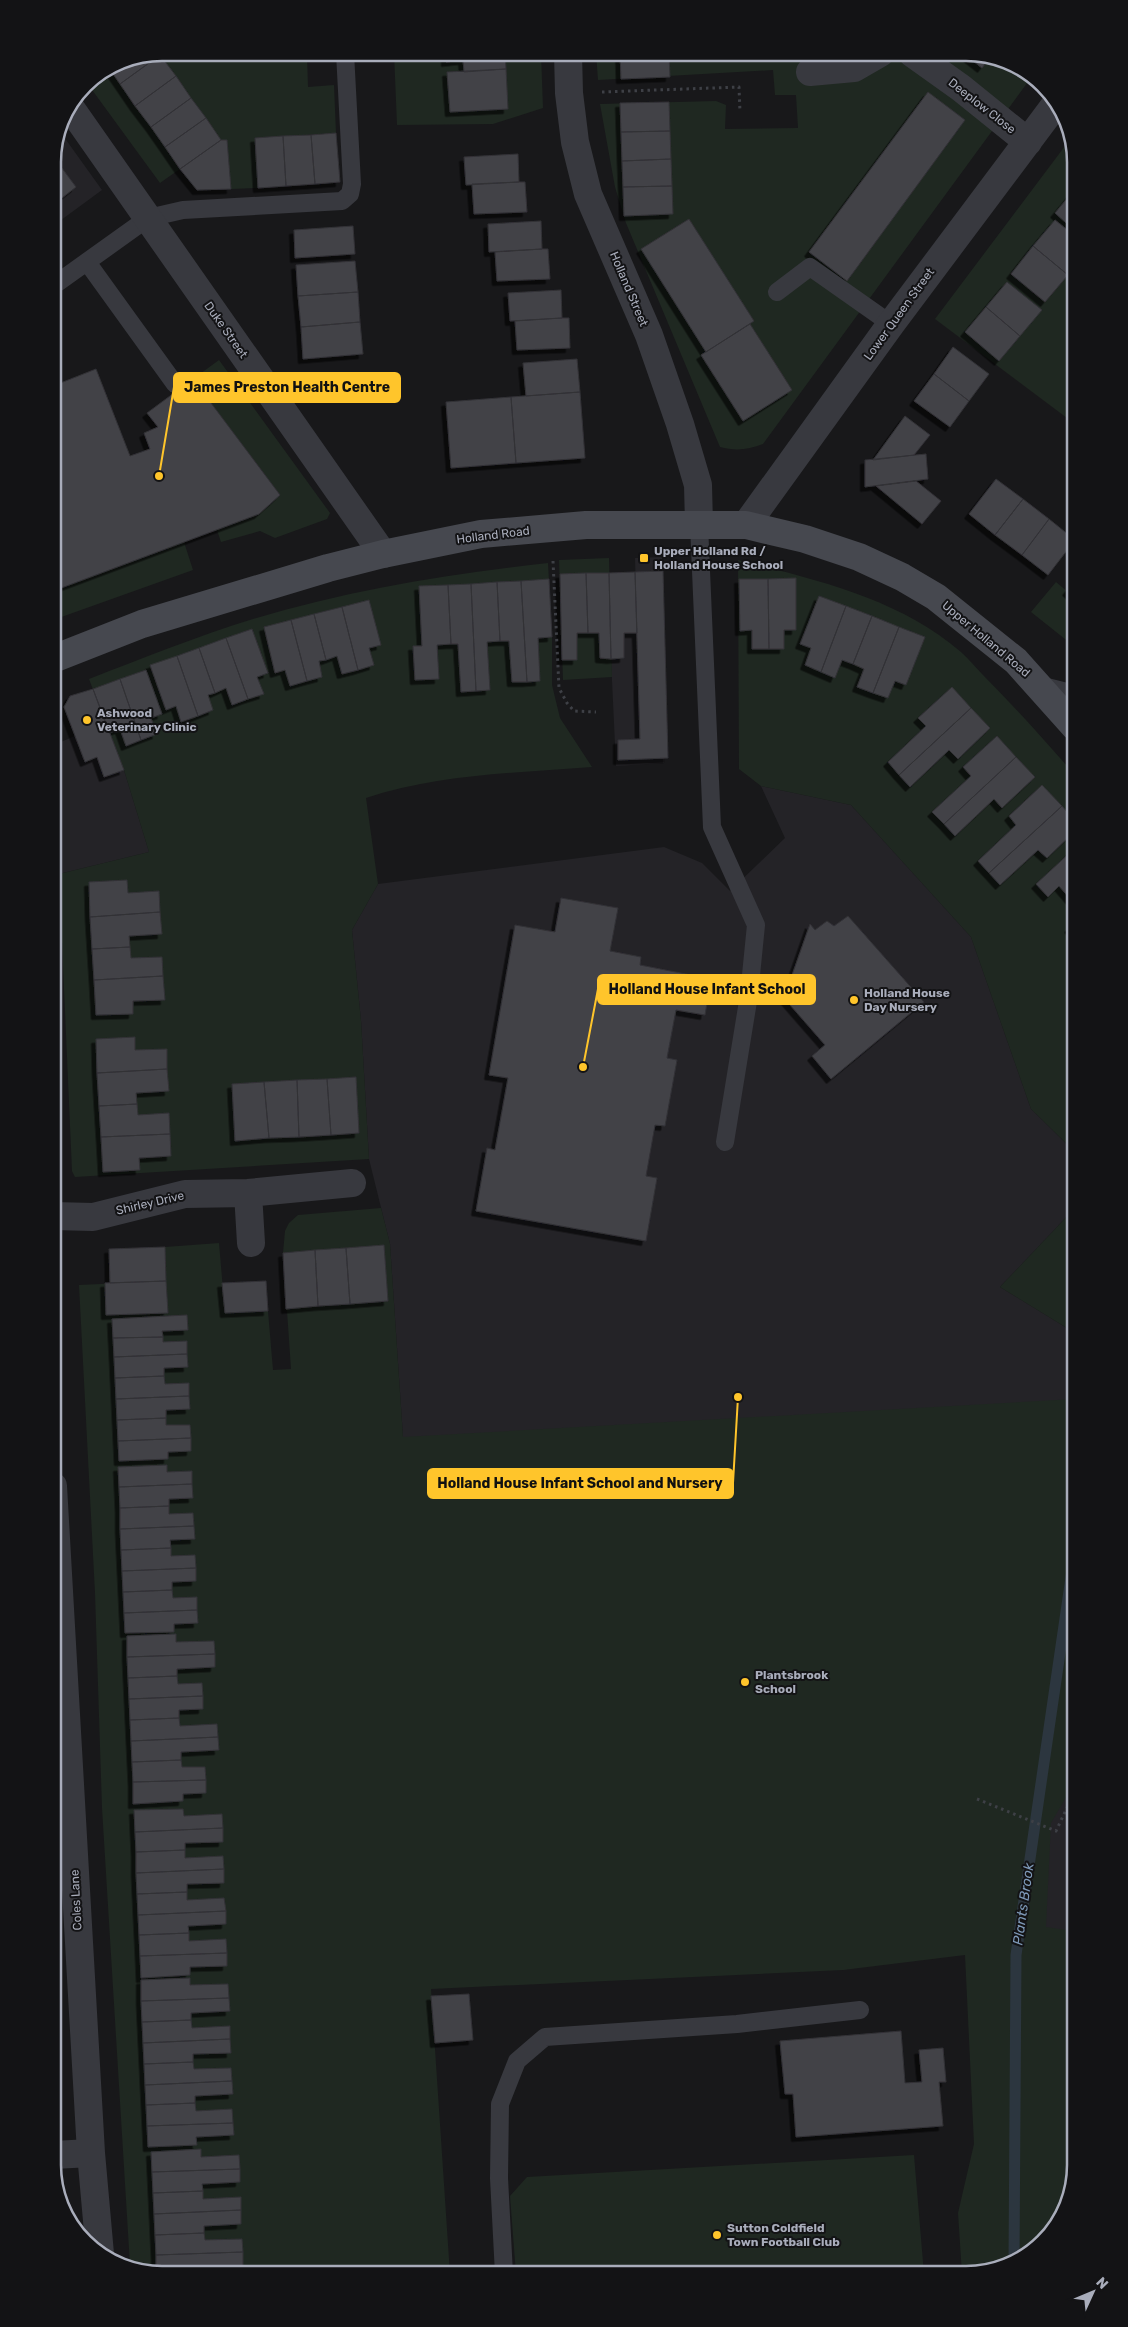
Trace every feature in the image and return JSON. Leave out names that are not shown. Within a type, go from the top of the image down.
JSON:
[{"type":"street","name":"Holland Street","points":[[568,61],[569,93],[575,142],[588,194],[649,335],[680,424],[698,485],[699,524]]},
{"type":"street","points":[[810,72],[854,68],[866,61]]},
{"type":"street","name":"Deeplow Close","points":[[923,61],[961,88],[1028,142]]},
{"type":"street","name":"Lower Queen Street","points":[[746,525],[891,324],[1052,109]]},
{"type":"street","name":"Duke Street","points":[[74,112],[383,554]]},
{"type":"street","name":"Holland Road","points":[[61,656],[142,624],[383,554],[481,534],[586,524],[746,525],[805,539],[858,557],[902,577],[936,597]]},
{"type":"street","name":"Upper Holland Road","points":[[936,597],[1016,661],[1067,717]]},
{"type":"street","name":"Shirley Drive","points":[[61,1216],[93,1217],[185,1194],[248,1192],[352,1183]]},
{"type":"street","points":[[248,1192],[251,1243]]},
{"type":"street","name":"Coles Lane","points":[[61,1626],[91,2153],[99,2243]]},
{"type":"street","points":[[61,2155],[91,2153]]},
{"type":"lane","points":[[61,280],[148,218],[183,210],[342,201],[350,194],[352,184],[345,61]]},
{"type":"lane","points":[[87,262],[175,384]]},
{"type":"lane","points":[[777,292],[810,268],[891,324]]},
{"type":"lane","points":[[699,524],[712,827],[756,925],[749,995],[725,1142]]},
{"type":"lane","points":[[1038,685],[1067,692]]},
{"type":"lane","points":[[504,2266],[499,2178],[500,2104],[516,2061],[545,2037],[738,2024],[860,2010]]},
{"type":"path","points":[[569,93],[739,87],[740,112]]},
{"type":"path","points":[[552,528],[560,688],[567,703],[574,711],[596,712]]},
{"type":"path","points":[[977,1799],[1056,1831],[1067,1806]]},
{"type":"shaded area","points":[[162,61],[307,61],[308,87],[334,85],[336,133],[255,138],[258,188],[231,189],[226,140],[221,140],[160,183],[92,90],[112,75],[142,63]]},
{"type":"shaded area","points":[[394,61],[541,61],[543,108],[493,124],[397,125]]},
{"type":"shaded area","points":[[597,61],[973,61],[999,67],[1028,82],[763,444],[747,449],[731,449],[720,447],[626,223],[615,187],[600,104],[716,101],[726,105],[725,129],[798,128],[796,95],[775,95],[773,70],[598,80]]},
{"type":"shaded area","points":[[65,138],[102,190],[61,220],[61,155]]},
{"type":"shaded area","points":[[1065,145],[1067,418],[935,319]]},
{"type":"shaded area","points":[[219,360],[330,513],[327,519],[275,538],[260,531],[221,542],[217,530],[259,514],[280,495],[193,379]]},
{"type":"shaded area","points":[[184,542],[193,570],[61,617],[61,588]]},
{"type":"shaded area","points":[[662,557],[668,758],[664,758],[664,763],[616,766],[611,659],[624,658],[624,633],[637,632],[635,558]]},
{"type":"shaded area","points":[[609,558],[612,677],[563,680],[559,560]]},
{"type":"shaded area","points":[[738,560],[797,575],[855,593],[883,604],[937,633],[967,657],[1067,766],[1067,1144],[1031,1109],[971,937],[851,805],[761,786],[739,769]]},
{"type":"shaded area","points":[[548,563],[552,637],[552,685],[560,718],[592,767],[449,779],[394,790],[366,798],[378,884],[352,930],[361,1021],[369,1159],[75,1177],[72,1171],[61,920],[61,874],[149,852],[124,770],[89,679],[253,619],[362,591],[473,572]]},
{"type":"shaded area","points":[[1056,582],[1067,591],[1067,641],[1031,612]]},
{"type":"shaded area","points":[[93,689],[124,770],[149,852],[61,874],[61,742],[75,736],[70,696]]},
{"type":"shaded area","points":[[761,786],[851,805],[971,937],[1031,1109],[1067,1144],[1067,1216],[1000,1287],[1067,1328],[1067,2165],[1063,2191],[1056,2209],[1046,1928],[843,1970],[403,1437],[390,1244],[369,1159],[361,1021],[352,930],[378,884],[664,847],[702,863],[730,891],[785,838]]},
{"type":"shaded area","points":[[381,1208],[390,1244],[403,1437],[1067,1399],[1067,1796],[1051,1823],[1046,1927],[1066,1930],[1067,2165],[1063,2191],[1056,2210],[1042,2231],[1027,2245],[999,2260],[986,2264],[961,2266],[958,2213],[974,2144],[965,1955],[843,1970],[431,1989],[449,2266],[155,2266],[130,2260],[102,1808],[95,1593],[79,1285],[166,1281],[165,1247],[219,1243],[225,1313],[268,1311],[273,1370],[291,1369],[283,1253],[285,1231],[289,1223],[298,1215]]},
{"type":"shaded area","points":[[1067,1216],[1067,1328],[1000,1287]]},
{"type":"shaded area","name":"Sutton Coldfield Town Football Club","points":[[914,2155],[923,2266],[515,2266],[510,2196],[527,2177]]},
{"type":"building","points":[[165,61],[176,76],[135,106],[120,84],[151,62]]},
{"type":"building","points":[[463,61],[506,61],[506,69],[464,72]]},
{"type":"building","points":[[620,61],[669,61],[670,77],[621,79]]},
{"type":"building","points":[[973,61],[986,63],[982,68]]},
{"type":"building","points":[[151,62],[120,84],[113,74],[123,69]]},
{"type":"building","points":[[506,69],[508,109],[450,112],[447,72]]},
{"type":"building","points":[[176,76],[191,98],[151,127],[135,106]]},
{"type":"building","points":[[928,92],[965,120],[847,281],[809,252]]},
{"type":"building","points":[[191,98],[206,118],[165,147],[151,127]]},
{"type":"building","points":[[669,102],[670,131],[621,132],[620,103]]},
{"type":"building","points":[[206,118],[221,140],[180,169],[165,147]]},
{"type":"building","points":[[670,131],[671,159],[622,161],[621,132]]},
{"type":"building","points":[[336,133],[340,182],[315,184],[311,135]]},
{"type":"building","points":[[311,135],[315,184],[286,186],[283,136]]},
{"type":"building","points":[[283,136],[286,186],[258,188],[255,138]]},
{"type":"building","points":[[221,140],[227,140],[231,189],[197,190],[180,169]]},
{"type":"building","points":[[518,154],[519,182],[466,185],[464,157]]},
{"type":"building","points":[[671,159],[672,186],[623,187],[622,161]]},
{"type":"building","points":[[61,167],[76,187],[61,199]]},
{"type":"building","points":[[525,182],[527,212],[474,214],[472,184]]},
{"type":"building","points":[[672,186],[673,214],[624,216],[623,187]]},
{"type":"building","points":[[1067,199],[1067,224],[1055,213]]},
{"type":"building","points":[[689,219],[754,321],[706,352],[641,249]]},
{"type":"building","points":[[1055,220],[1067,230],[1067,274],[1033,246]]},
{"type":"building","points":[[541,221],[542,249],[489,252],[488,224]]},
{"type":"building","points":[[353,226],[355,254],[295,258],[294,230]]},
{"type":"building","points":[[1033,246],[1067,276],[1045,302],[1011,274]]},
{"type":"building","points":[[548,249],[550,279],[497,281],[495,252]]},
{"type":"building","points":[[355,261],[358,292],[298,296],[296,265]]},
{"type":"building","points":[[1007,282],[1042,310],[1020,336],[986,307]]},
{"type":"building","points":[[561,290],[562,318],[510,321],[508,293]]},
{"type":"building","points":[[358,292],[360,322],[301,327],[298,296]]},
{"type":"building","points":[[986,307],[1020,336],[999,361],[965,332]]},
{"type":"building","points":[[569,318],[570,348],[517,350],[515,321]]},
{"type":"building","points":[[360,322],[363,354],[303,359],[301,327]]},
{"type":"building","points":[[750,324],[792,390],[743,421],[701,355]]},
{"type":"building","points":[[953,347],[989,374],[969,401],[934,374]]},
{"type":"building","points":[[577,359],[580,392],[526,396],[523,363]]},
{"type":"building","points":[[96,369],[130,456],[150,449],[144,433],[158,427],[147,413],[193,379],[280,495],[259,514],[61,588],[61,383]]},
{"type":"building","points":[[934,374],[969,401],[950,427],[914,401]]},
{"type":"building","points":[[580,392],[585,458],[516,463],[511,397]]},
{"type":"building","points":[[511,397],[516,463],[451,468],[446,402]]},
{"type":"building","points":[[905,416],[930,435],[914,455],[873,460]]},
{"type":"building","points":[[926,454],[928,479],[865,487],[865,460]]},
{"type":"building","points":[[996,479],[1023,499],[995,535],[969,514]]},
{"type":"building","points":[[916,481],[941,501],[922,524],[876,486]]},
{"type":"building","points":[[1023,499],[1049,519],[1022,555],[995,535]]},
{"type":"building","points":[[1049,519],[1067,534],[1067,550],[1048,575],[1022,555]]},
{"type":"building","points":[[663,571],[668,758],[618,760],[618,740],[640,739],[635,572]]},
{"type":"building","points":[[635,572],[637,633],[624,633],[624,658],[611,659],[609,573]]},
{"type":"building","points":[[586,573],[609,573],[611,659],[600,658],[599,633],[588,633]]},
{"type":"building","points":[[586,573],[588,633],[577,633],[577,660],[562,660],[560,574]]},
{"type":"building","points":[[796,578],[796,630],[784,630],[784,649],[769,649],[768,579]]},
{"type":"building","points":[[549,579],[552,637],[538,638],[540,681],[527,682],[521,581]]},
{"type":"building","points":[[739,579],[768,579],[769,649],[752,649],[752,630],[740,631]]},
{"type":"building","points":[[521,581],[527,682],[512,682],[509,641],[500,641],[497,582]]},
{"type":"building","points":[[497,582],[500,641],[487,642],[490,690],[476,691],[471,584]]},
{"type":"building","points":[[471,584],[476,691],[461,692],[458,644],[451,644],[448,585]]},
{"type":"building","points":[[448,585],[451,644],[437,645],[439,679],[415,680],[413,646],[422,646],[419,586]]},
{"type":"building","points":[[819,596],[846,606],[821,672],[805,665],[811,648],[800,644]]},
{"type":"building","points":[[369,600],[381,645],[369,648],[374,665],[358,670],[342,607]]},
{"type":"building","points":[[846,606],[872,616],[853,664],[842,660],[835,678],[821,672]]},
{"type":"building","points":[[342,607],[358,670],[342,674],[337,656],[326,660],[314,614]]},
{"type":"building","points":[[314,614],[326,660],[319,661],[322,677],[307,681],[291,620]]},
{"type":"building","points":[[872,616],[899,627],[873,693],[857,687],[864,669],[853,664]]},
{"type":"building","points":[[291,620],[307,681],[290,686],[285,670],[275,673],[264,627]]},
{"type":"building","points":[[899,627],[925,637],[906,685],[895,681],[888,698],[873,693]]},
{"type":"building","points":[[252,629],[268,673],[257,677],[264,694],[248,699],[226,638]]},
{"type":"building","points":[[226,638],[248,699],[232,705],[226,688],[215,693],[199,648]]},
{"type":"building","points":[[199,648],[215,693],[208,695],[213,710],[198,716],[177,656]]},
{"type":"building","points":[[177,656],[198,716],[181,722],[176,706],[166,710],[150,665]]},
{"type":"building","points":[[146,670],[162,714],[151,718],[157,734],[141,740],[120,679]]},
{"type":"building","points":[[120,679],[141,740],[126,746],[120,729],[109,733],[93,689]]},
{"type":"building","points":[[952,687],[971,708],[899,775],[888,762],[926,726],[918,718]]},
{"type":"building","name":"Ashwood Veterinary Clinic","points":[[93,689],[124,770],[104,777],[97,757],[85,762],[64,707],[70,696]]},
{"type":"building","points":[[971,708],[990,728],[958,759],[949,750],[910,787],[899,775]]},
{"type":"building","points":[[997,736],[1016,757],[944,824],[932,812],[971,776],[963,767]]},
{"type":"building","points":[[1016,757],[1035,777],[1002,808],[994,799],[955,836],[944,824]]},
{"type":"building","points":[[1042,785],[1062,806],[989,873],[978,861],[1016,825],[1009,816]]},
{"type":"building","points":[[1062,806],[1067,812],[1067,839],[1047,858],[1038,850],[1000,885],[989,873]]},
{"type":"building","points":[[1067,855],[1067,895],[1059,886],[1048,897],[1036,884]]},
{"type":"building","points":[[127,880],[128,893],[159,891],[160,912],[90,917],[89,882]]},
{"type":"building","points":[[561,898],[618,908],[610,951],[641,957],[640,965],[711,979],[705,1015],[676,1010],[667,1058],[677,1060],[665,1126],[655,1125],[646,1176],[657,1178],[646,1241],[476,1211],[487,1148],[495,1150],[508,1078],[489,1075],[515,925],[555,932]]},
{"type":"building","points":[[160,912],[162,934],[129,936],[130,947],[92,949],[90,917]]},
{"type":"building","name":"Holland House Day Nursery","points":[[848,916],[924,1002],[831,1079],[812,1056],[825,1045],[784,998],[810,924],[815,930],[827,921],[834,926]]},
{"type":"building","points":[[130,947],[131,958],[162,957],[163,976],[94,980],[92,949]]},
{"type":"building","points":[[163,976],[165,1000],[133,1001],[133,1014],[96,1015],[94,980]]},
{"type":"building","points":[[135,1037],[135,1050],[167,1049],[167,1069],[97,1073],[96,1039]]},
{"type":"building","points":[[167,1069],[169,1091],[136,1093],[137,1104],[99,1106],[97,1073]]},
{"type":"building","points":[[356,1077],[359,1133],[331,1135],[327,1079]]},
{"type":"building","points":[[327,1079],[331,1135],[299,1137],[297,1080]]},
{"type":"building","points":[[297,1080],[299,1137],[269,1138],[264,1082]]},
{"type":"building","points":[[264,1082],[269,1138],[235,1141],[232,1084]]},
{"type":"building","points":[[137,1104],[138,1115],[169,1113],[170,1134],[101,1137],[99,1106]]},
{"type":"building","points":[[170,1134],[171,1156],[139,1158],[140,1170],[103,1172],[101,1137]]},
{"type":"building","points":[[384,1245],[388,1301],[350,1304],[346,1248]]},
{"type":"building","points":[[165,1247],[166,1281],[110,1283],[109,1249]]},
{"type":"building","points":[[346,1248],[350,1304],[318,1306],[315,1250]]},
{"type":"building","points":[[315,1250],[318,1306],[286,1309],[283,1253]]},
{"type":"building","points":[[166,1281],[168,1313],[106,1315],[105,1283]]},
{"type":"building","points":[[266,1281],[268,1311],[225,1313],[222,1283]]},
{"type":"building","points":[[187,1315],[188,1330],[162,1331],[163,1337],[113,1338],[112,1319]]},
{"type":"building","points":[[163,1337],[163,1342],[187,1341],[187,1354],[114,1357],[113,1338]]},
{"type":"building","points":[[187,1354],[188,1367],[164,1368],[164,1376],[115,1378],[114,1357]]},
{"type":"building","points":[[164,1376],[165,1384],[189,1383],[189,1396],[116,1399],[115,1378]]},
{"type":"building","points":[[189,1396],[190,1409],[166,1410],[166,1418],[117,1420],[116,1399]]},
{"type":"building","points":[[166,1418],[166,1425],[190,1425],[191,1438],[118,1441],[117,1420]]},
{"type":"building","points":[[191,1438],[191,1451],[168,1452],[168,1459],[119,1461],[118,1441]]},
{"type":"building","points":[[167,1465],[167,1472],[192,1471],[192,1484],[119,1487],[118,1467]]},
{"type":"building","points":[[192,1484],[193,1498],[169,1499],[169,1506],[120,1508],[119,1487]]},
{"type":"building","points":[[169,1506],[169,1514],[193,1513],[194,1526],[120,1529],[120,1508]]},
{"type":"building","points":[[194,1526],[195,1539],[170,1540],[171,1548],[121,1550],[120,1529]]},
{"type":"building","points":[[171,1548],[171,1556],[195,1555],[196,1568],[122,1571],[121,1550]]},
{"type":"building","points":[[196,1568],[196,1581],[172,1582],[172,1590],[123,1592],[122,1571]]},
{"type":"building","points":[[172,1590],[173,1598],[197,1597],[197,1610],[124,1613],[123,1592]]},
{"type":"building","points":[[197,1610],[198,1623],[174,1624],[174,1632],[125,1633],[124,1613]]},
{"type":"building","points":[[176,1634],[176,1642],[214,1641],[215,1654],[127,1657],[127,1636]]},
{"type":"building","points":[[215,1654],[215,1667],[177,1669],[177,1676],[128,1678],[127,1657]]},
{"type":"building","points":[[177,1676],[178,1684],[202,1683],[203,1696],[129,1699],[128,1678]]},
{"type":"building","points":[[203,1696],[203,1709],[179,1710],[179,1718],[130,1720],[129,1699]]},
{"type":"building","points":[[179,1718],[180,1726],[217,1724],[218,1737],[131,1741],[130,1720]]},
{"type":"building","points":[[218,1737],[219,1750],[181,1752],[181,1760],[132,1762],[131,1741]]},
{"type":"building","points":[[181,1760],[182,1767],[205,1767],[206,1780],[133,1782],[132,1762]]},
{"type":"building","points":[[206,1780],[206,1793],[183,1794],[183,1801],[133,1804],[133,1782]]},
{"type":"building","points":[[183,1809],[184,1816],[222,1814],[223,1828],[135,1832],[134,1810]]},
{"type":"building","points":[[223,1828],[223,1842],[185,1843],[185,1850],[136,1852],[135,1832]]},
{"type":"building","points":[[185,1850],[185,1858],[223,1856],[224,1869],[136,1873],[136,1852]]},
{"type":"building","points":[[224,1869],[224,1883],[187,1884],[187,1892],[137,1894],[136,1873]]},
{"type":"building","points":[[187,1892],[187,1900],[224,1898],[226,1911],[138,1915],[137,1894]]},
{"type":"building","points":[[226,1911],[226,1924],[188,1926],[189,1933],[139,1935],[138,1915]]},
{"type":"building","points":[[189,1933],[189,1941],[226,1939],[227,1953],[140,1956],[139,1935]]},
{"type":"building","points":[[227,1953],[227,1966],[190,1967],[190,1975],[141,1978],[140,1956]]},
{"type":"building","points":[[190,1978],[190,1985],[228,1984],[229,1998],[141,2001],[141,1980]]},
{"type":"building","points":[[469,1994],[473,2040],[435,2043],[431,1996]]},
{"type":"building","points":[[229,1998],[230,2011],[191,2013],[191,2020],[142,2022],[141,2001]]},
{"type":"building","points":[[191,2020],[192,2028],[230,2026],[230,2039],[143,2043],[142,2022]]},
{"type":"building","points":[[901,2031],[905,2083],[922,2082],[919,2050],[943,2048],[946,2082],[939,2082],[943,2126],[796,2137],[793,2094],[785,2094],[780,2041]]},
{"type":"building","points":[[230,2039],[231,2053],[193,2054],[193,2062],[144,2064],[143,2043]]},
{"type":"building","points":[[193,2062],[194,2069],[231,2068],[232,2081],[145,2085],[144,2064]]},
{"type":"building","points":[[232,2081],[233,2094],[195,2096],[195,2103],[146,2105],[145,2085]]},
{"type":"building","points":[[195,2103],[196,2111],[232,2109],[233,2123],[147,2126],[146,2105]]},
{"type":"building","points":[[233,2123],[234,2135],[196,2137],[197,2145],[148,2147],[147,2126]]},
{"type":"building","points":[[201,2149],[201,2157],[239,2155],[240,2169],[152,2172],[151,2152]]},
{"type":"building","points":[[240,2169],[240,2182],[202,2184],[203,2191],[153,2193],[152,2172]]},
{"type":"building","points":[[203,2191],[203,2199],[241,2197],[241,2210],[154,2214],[153,2193]]},
{"type":"building","points":[[241,2210],[241,2224],[204,2226],[204,2233],[155,2235],[154,2214]]},
{"type":"building","points":[[204,2233],[205,2240],[242,2239],[243,2252],[156,2255],[155,2235]]},
{"type":"building","points":[[243,2252],[243,2266],[156,2266],[156,2255]]},
{"type":"waterway","name":"Plants Brook","points":[[1014,2253],[1016,1955],[1067,1605]]},
{"type":"place","name":"James Preston Health Centre","points":[[159,476]]},
{"type":"place","name":"Upper Holland Rd / Holland House School","points":[[644,558]]},
{"type":"place","name":"Ashwood Veterinary Clinic","points":[[87,720]]},
{"type":"place","name":"Holland House Day Nursery","points":[[854,1000]]},
{"type":"place","name":"Holland House Infant School","points":[[583,1067]]},
{"type":"place","name":"Holland House Infant School and Nursery","points":[[738,1397]]},
{"type":"place","name":"Plantsbrook School","points":[[745,1682]]},
{"type":"place","name":"Sutton Coldfield Town Football Club","points":[[717,2235]]}]
